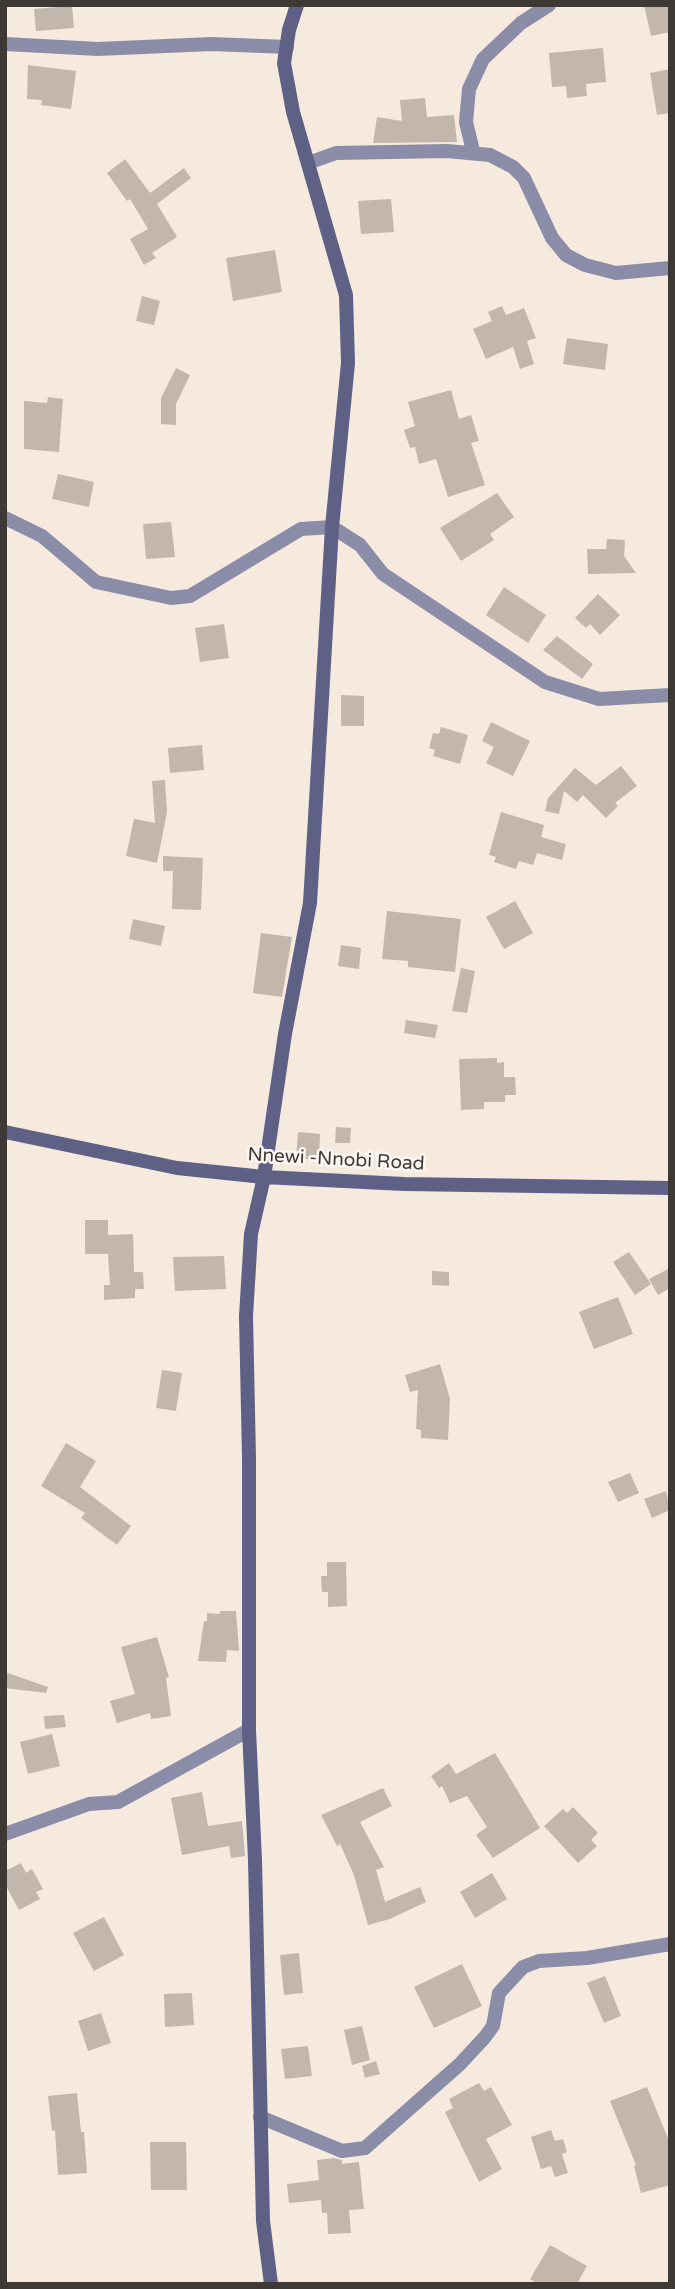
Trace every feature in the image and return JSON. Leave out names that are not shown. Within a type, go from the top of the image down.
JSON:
[{"type":"street","points":[[271,2284],[263,2221],[255,1860],[249,1730],[250,1458],[246,1316],[251,1234],[264,1177],[285,1034],[310,903],[332,527],[348,363],[346,295],[291,100],[284,63],[297,5]]},
{"type":"street","points":[[473,152],[466,122],[469,89],[483,59],[521,23],[549,5]]},
{"type":"street","points":[[5,44],[98,49],[211,44],[287,47]]},
{"type":"street","points":[[308,163],[336,153],[473,152],[490,155],[513,167],[524,178],[552,238],[566,255],[585,265],[616,273],[670,268]]},
{"type":"street","points":[[5,518],[42,536],[96,582],[171,598],[190,596],[301,529],[332,527],[359,545],[383,574],[545,682],[599,699],[670,695]]},
{"type":"street","name":"Nnewi -Nnobi Road","points":[[5,1132],[177,1168],[264,1177],[404,1184],[670,1188]]},
{"type":"street","points":[[5,1834],[89,1804],[118,1802],[249,1730]]},
{"type":"street","points":[[260,2118],[342,2151],[365,2148],[460,2064],[485,2037],[493,2026],[499,1993],[523,1967],[539,1961],[587,1958],[670,1944]]},
{"type":"building","points":[[644,5],[670,5],[670,32],[651,36]]},
{"type":"building","points":[[72,6],[74,28],[36,31],[34,9]]},
{"type":"building","points":[[603,48],[606,82],[586,84],[587,96],[567,98],[566,86],[552,87],[549,53]]},
{"type":"building","points":[[28,65],[76,71],[71,109],[41,105],[42,100],[27,99]]},
{"type":"building","points":[[670,69],[670,113],[657,115],[650,73]]},
{"type":"building","points":[[425,98],[427,117],[454,115],[457,142],[373,143],[377,117],[402,121],[400,100]]},
{"type":"building","points":[[125,159],[150,193],[184,168],[191,178],[157,204],[177,237],[152,253],[156,258],[144,265],[130,239],[148,229],[130,199],[127,201],[107,173]]},
{"type":"building","points":[[391,199],[394,232],[361,234],[358,201]]},
{"type":"building","points":[[275,250],[282,292],[233,301],[226,258]]},
{"type":"building","points":[[142,296],[160,301],[154,325],[136,321]]},
{"type":"building","points":[[502,306],[506,315],[524,308],[536,338],[527,341],[534,364],[520,369],[513,347],[486,359],[473,329],[492,321],[488,312]]},
{"type":"building","points":[[567,338],[608,344],[605,370],[563,364]]},
{"type":"building","points":[[176,368],[190,375],[176,404],[176,425],[161,424],[161,398]]},
{"type":"building","points":[[451,390],[459,419],[471,415],[479,441],[471,443],[485,485],[448,497],[436,459],[419,464],[415,447],[410,448],[404,430],[415,426],[408,402]]},
{"type":"building","points":[[48,397],[63,399],[59,452],[24,449],[24,401],[47,403]]},
{"type":"building","points":[[58,474],[94,482],[89,507],[52,499]]},
{"type":"building","points":[[497,493],[514,517],[490,534],[494,540],[461,561],[440,528]]},
{"type":"building","points":[[171,522],[175,557],[146,559],[143,524]]},
{"type":"building","points":[[607,539],[625,540],[624,556],[636,573],[588,574],[587,549],[606,549]]},
{"type":"building","points":[[504,587],[546,615],[528,643],[486,615]]},
{"type":"building","points":[[598,594],[620,615],[600,635],[590,624],[586,628],[575,618]]},
{"type":"building","points":[[224,624],[229,658],[200,662],[195,628]]},
{"type":"building","points":[[557,636],[593,664],[582,679],[543,650]]},
{"type":"building","points":[[341,695],[364,696],[364,726],[341,726]]},
{"type":"building","points":[[491,722],[530,741],[513,776],[486,763],[494,747],[482,741]]},
{"type":"building","points":[[441,727],[468,735],[460,764],[433,756],[435,750],[429,748],[433,733],[439,734]]},
{"type":"building","points":[[202,745],[204,770],[170,773],[168,748]]},
{"type":"building","points":[[621,766],[637,786],[615,803],[618,806],[606,818],[583,795],[577,802],[564,791],[559,814],[545,811],[548,798],[575,768],[596,785]]},
{"type":"building","points":[[165,780],[167,812],[157,863],[126,856],[134,819],[155,823],[152,781]]},
{"type":"building","points":[[501,812],[544,825],[541,837],[566,844],[562,860],[537,853],[533,865],[519,861],[516,869],[494,862],[496,857],[489,855]]},
{"type":"building","points":[[163,856],[203,858],[201,910],[172,909],[173,871],[163,871]]},
{"type":"building","points":[[515,901],[533,933],[504,949],[486,917]]},
{"type":"building","points":[[387,911],[461,919],[455,972],[408,967],[408,961],[382,959]]},
{"type":"building","points":[[133,919],[165,926],[161,946],[129,939]]},
{"type":"building","points":[[261,933],[292,937],[282,997],[253,993]]},
{"type":"building","points":[[341,945],[361,948],[359,969],[338,966]]},
{"type":"building","points":[[461,968],[475,971],[467,1013],[452,1011]]},
{"type":"building","points":[[406,1020],[438,1025],[435,1038],[404,1033]]},
{"type":"building","points":[[497,1058],[497,1063],[504,1062],[504,1077],[515,1077],[516,1095],[505,1095],[505,1102],[484,1102],[484,1109],[461,1110],[459,1059]]},
{"type":"building","points":[[336,1127],[351,1128],[350,1143],[335,1143]]},
{"type":"building","points":[[298,1132],[320,1134],[319,1160],[296,1158]]},
{"type":"building","points":[[85,1220],[108,1220],[108,1235],[133,1234],[134,1272],[143,1272],[144,1289],[135,1289],[135,1298],[104,1300],[104,1285],[110,1285],[108,1254],[85,1254]]},
{"type":"building","points":[[629,1252],[651,1284],[635,1295],[613,1262]]},
{"type":"building","points":[[224,1256],[226,1289],[175,1291],[173,1257]]},
{"type":"building","points":[[670,1268],[670,1288],[658,1295],[649,1279]]},
{"type":"building","points":[[432,1271],[449,1272],[449,1286],[432,1285]]},
{"type":"building","points":[[618,1297],[633,1334],[594,1349],[579,1312]]},
{"type":"building","points":[[440,1364],[450,1399],[448,1440],[421,1438],[421,1430],[416,1429],[418,1390],[410,1392],[405,1375]]},
{"type":"building","points":[[162,1370],[182,1373],[176,1411],[156,1408]]},
{"type":"building","points":[[66,1443],[96,1461],[80,1487],[131,1526],[117,1545],[81,1518],[85,1513],[41,1486]]},
{"type":"building","points":[[630,1473],[639,1493],[618,1502],[608,1482]]},
{"type":"building","points":[[666,1491],[670,1510],[652,1518],[644,1499]]},
{"type":"building","points":[[327,1562],[346,1562],[347,1606],[328,1607],[328,1592],[322,1592],[321,1576],[327,1576]]},
{"type":"building","points":[[220,1611],[236,1611],[239,1651],[227,1650],[226,1662],[198,1661],[207,1613],[220,1614]]},
{"type":"building","points":[[157,1637],[169,1677],[166,1678],[171,1716],[151,1719],[150,1713],[117,1723],[110,1701],[135,1694],[121,1647]]},
{"type":"building","points":[[5,1672],[48,1687],[46,1693],[5,1688]]},
{"type":"building","points":[[64,1715],[66,1727],[45,1729],[44,1716]]},
{"type":"building","points":[[52,1734],[60,1766],[28,1774],[20,1742]]},
{"type":"building","points":[[495,1753],[540,1828],[493,1858],[476,1835],[487,1827],[467,1796],[450,1803],[442,1786],[439,1788],[431,1776],[449,1763],[456,1774]]},
{"type":"building","points":[[383,1788],[392,1806],[360,1822],[384,1867],[376,1870],[385,1902],[420,1887],[426,1902],[390,1919],[368,1925],[354,1875],[340,1844],[337,1846],[321,1815]]},
{"type":"building","points":[[202,1792],[208,1826],[242,1821],[245,1856],[231,1858],[229,1846],[182,1855],[171,1798]]},
{"type":"building","points":[[573,1807],[598,1833],[591,1840],[597,1846],[578,1863],[544,1826],[563,1809],[567,1813]]},
{"type":"building","points":[[21,1863],[26,1873],[32,1869],[43,1889],[36,1892],[40,1899],[19,1910],[5,1884],[5,1871]]},
{"type":"building","points":[[492,1873],[507,1899],[475,1918],[460,1892]]},
{"type":"building","points":[[104,1917],[124,1955],[94,1971],[73,1933]]},
{"type":"building","points":[[299,1953],[303,1993],[284,1995],[280,1955]]},
{"type":"building","points":[[462,1964],[482,2006],[434,2028],[414,1987]]},
{"type":"building","points":[[605,1976],[621,2016],[604,2023],[587,1983]]},
{"type":"building","points":[[192,1993],[194,2025],[165,2027],[164,1994]]},
{"type":"building","points":[[101,2013],[111,2043],[88,2051],[78,2021]]},
{"type":"building","points":[[362,2026],[370,2060],[352,2065],[344,2030]]},
{"type":"building","points":[[308,2046],[312,2076],[285,2079],[281,2049]]},
{"type":"building","points":[[376,2061],[380,2074],[365,2078],[362,2066]]},
{"type":"building","points":[[479,2083],[484,2091],[491,2087],[512,2125],[486,2139],[502,2169],[479,2182],[445,2112],[453,2108],[449,2099]]},
{"type":"building","points":[[647,2087],[670,2143],[670,2185],[641,2193],[634,2166],[636,2165],[610,2101]]},
{"type":"building","points":[[77,2093],[81,2132],[84,2132],[87,2173],[58,2175],[55,2130],[52,2131],[48,2096]]},
{"type":"building","points":[[551,2130],[555,2141],[563,2139],[567,2152],[562,2154],[568,2173],[555,2177],[551,2166],[541,2169],[531,2137]]},
{"type":"building","points":[[150,2142],[186,2142],[187,2190],[151,2190]]},
{"type":"building","points":[[317,2160],[342,2160],[342,2164],[359,2162],[364,2209],[349,2210],[351,2233],[328,2234],[327,2213],[322,2213],[321,2200],[289,2203],[287,2184],[319,2180]]},
{"type":"building","points":[[550,2245],[587,2266],[577,2284],[538,2284],[530,2279]]}]
